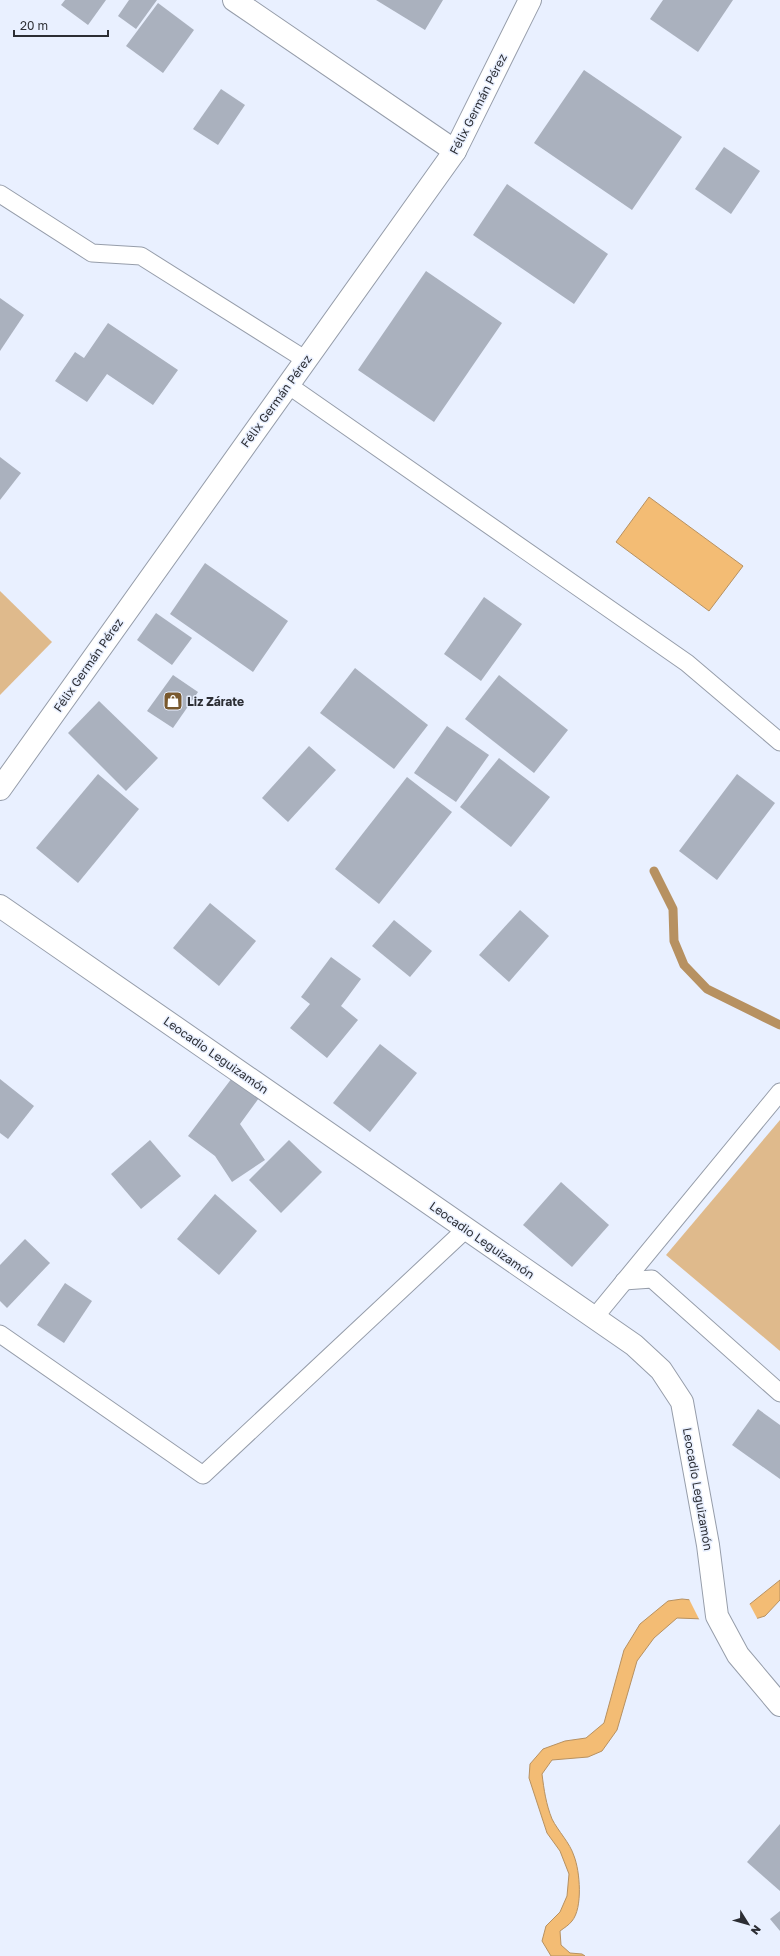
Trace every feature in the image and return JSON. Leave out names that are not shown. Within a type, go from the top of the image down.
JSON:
[{"type":"street","points":[[234,0],[455,151]]},
{"type":"street","name":"Félix Germán Pérez","points":[[0,789],[455,151],[530,0]]},
{"type":"street","name":"Leocadio Leguizamón","points":[[0,906],[634,1346],[661,1370],[682,1402],[708,1545],[717,1616],[738,1655],[780,1705]]},
{"type":"lane","points":[[0,194],[92,253],[141,256],[306,360]]},
{"type":"lane","points":[[288,385],[687,662],[780,742]]},
{"type":"lane","points":[[594,1318],[780,1092]]},
{"type":"lane","points":[[0,1334],[203,1475],[466,1229]]},
{"type":"lane","points":[[624,1281],[652,1279],[780,1393]]},
{"type":"shaded area","points":[[649,497],[743,566],[709,611],[616,542]]},
{"type":"shaded area","points":[[0,591],[52,642],[0,695]]},
{"type":"shaded area","points":[[780,1120],[780,1351],[666,1255]]},
{"type":"shaded area","points":[[780,1580],[780,1600],[765,1616],[752,1620],[745,1608]]},
{"type":"shaded area","points":[[682,1599],[701,1601],[704,1619],[677,1618],[654,1638],[637,1661],[617,1730],[602,1751],[588,1757],[552,1760],[542,1774],[552,1819],[572,1851],[579,1880],[578,1907],[572,1921],[560,1931],[561,1945],[570,1953],[582,1954],[585,1956],[551,1956],[542,1941],[546,1926],[560,1912],[567,1896],[569,1874],[560,1851],[547,1833],[529,1778],[530,1764],[543,1749],[565,1741],[586,1738],[604,1723],[624,1650],[640,1624],[668,1601]]},
{"type":"pier","points":[[688,1597],[703,1600],[706,1621],[700,1621]]},
{"type":"pier","points":[[749,1603],[758,1620],[752,1622],[743,1608]]},
{"type":"building","points":[[65,0],[106,0],[88,25],[61,5]]},
{"type":"building","points":[[129,0],[157,0],[136,29],[118,16]]},
{"type":"building","points":[[376,0],[443,0],[425,30]]},
{"type":"building","points":[[663,0],[733,0],[698,52],[650,19]]},
{"type":"building","points":[[158,3],[194,30],[163,73],[126,46]]},
{"type":"building","points":[[584,70],[682,137],[632,210],[534,143]]},
{"type":"building","points":[[221,89],[245,105],[218,145],[193,129]]},
{"type":"building","points":[[724,147],[760,171],[731,214],[695,189]]},
{"type":"building","points":[[507,184],[608,254],[574,304],[473,235]]},
{"type":"building","points":[[426,271],[502,323],[434,422],[358,370]]},
{"type":"building","points":[[0,298],[24,315],[0,351]]},
{"type":"building","points":[[108,323],[178,370],[153,405],[107,374],[87,402],[55,381],[75,352],[84,358]]},
{"type":"building","points":[[0,457],[21,473],[0,500]]},
{"type":"building","points":[[205,563],[288,621],[253,672],[170,614]]},
{"type":"building","points":[[484,597],[522,624],[481,681],[444,654]]},
{"type":"building","points":[[156,613],[192,638],[172,665],[137,640]]},
{"type":"building","points":[[355,668],[428,725],[394,769],[320,713]]},
{"type":"building","name":"Liz Zárate","points":[[173,675],[198,692],[173,728],[147,711]]},
{"type":"building","points":[[499,675],[568,730],[534,773],[465,719]]},
{"type":"building","points":[[99,701],[158,758],[126,791],[68,733]]},
{"type":"building","points":[[447,726],[489,755],[456,802],[414,773]]},
{"type":"building","points":[[309,746],[336,770],[288,822],[262,798]]},
{"type":"building","points":[[499,758],[550,797],[511,847],[460,807]]},
{"type":"building","points":[[98,774],[139,809],[78,883],[36,848]]},
{"type":"building","points":[[737,774],[775,803],[717,880],[679,851]]},
{"type":"building","points":[[407,777],[452,812],[379,904],[335,869]]},
{"type":"building","points":[[210,903],[256,941],[219,986],[173,948]]},
{"type":"building","points":[[520,910],[549,936],[509,982],[479,955]]},
{"type":"building","points":[[394,920],[432,951],[410,977],[372,946]]},
{"type":"building","points":[[331,957],[361,979],[341,1006],[358,1020],[327,1058],[290,1028],[310,1004],[301,997]]},
{"type":"building","points":[[380,1044],[417,1073],[370,1132],[333,1103]]},
{"type":"building","points":[[232,1078],[259,1098],[240,1124],[265,1160],[232,1182],[215,1156],[188,1136]]},
{"type":"building","points":[[0,1079],[34,1106],[8,1139],[0,1133]]},
{"type":"building","points":[[150,1140],[181,1176],[141,1209],[111,1174]]},
{"type":"building","points":[[289,1140],[322,1172],[281,1213],[249,1180]]},
{"type":"building","points":[[561,1182],[609,1225],[572,1267],[523,1225]]},
{"type":"building","points":[[215,1194],[257,1231],[219,1275],[177,1239]]},
{"type":"building","points":[[25,1239],[50,1263],[7,1308],[0,1301],[0,1265]]},
{"type":"building","points":[[65,1283],[92,1301],[64,1343],[37,1325]]},
{"type":"building","points":[[758,1409],[780,1425],[780,1479],[732,1445]]},
{"type":"building","points":[[780,1824],[780,1891],[747,1862]]},
{"type":"building","points":[[780,1911],[780,1931],[770,1919]]},
{"type":"waterway","points":[[654,871],[673,909],[674,941],[684,965],[707,989],[780,1025]]},
{"type":"place","name":"Liz Zárate","points":[[173,701]]}]
